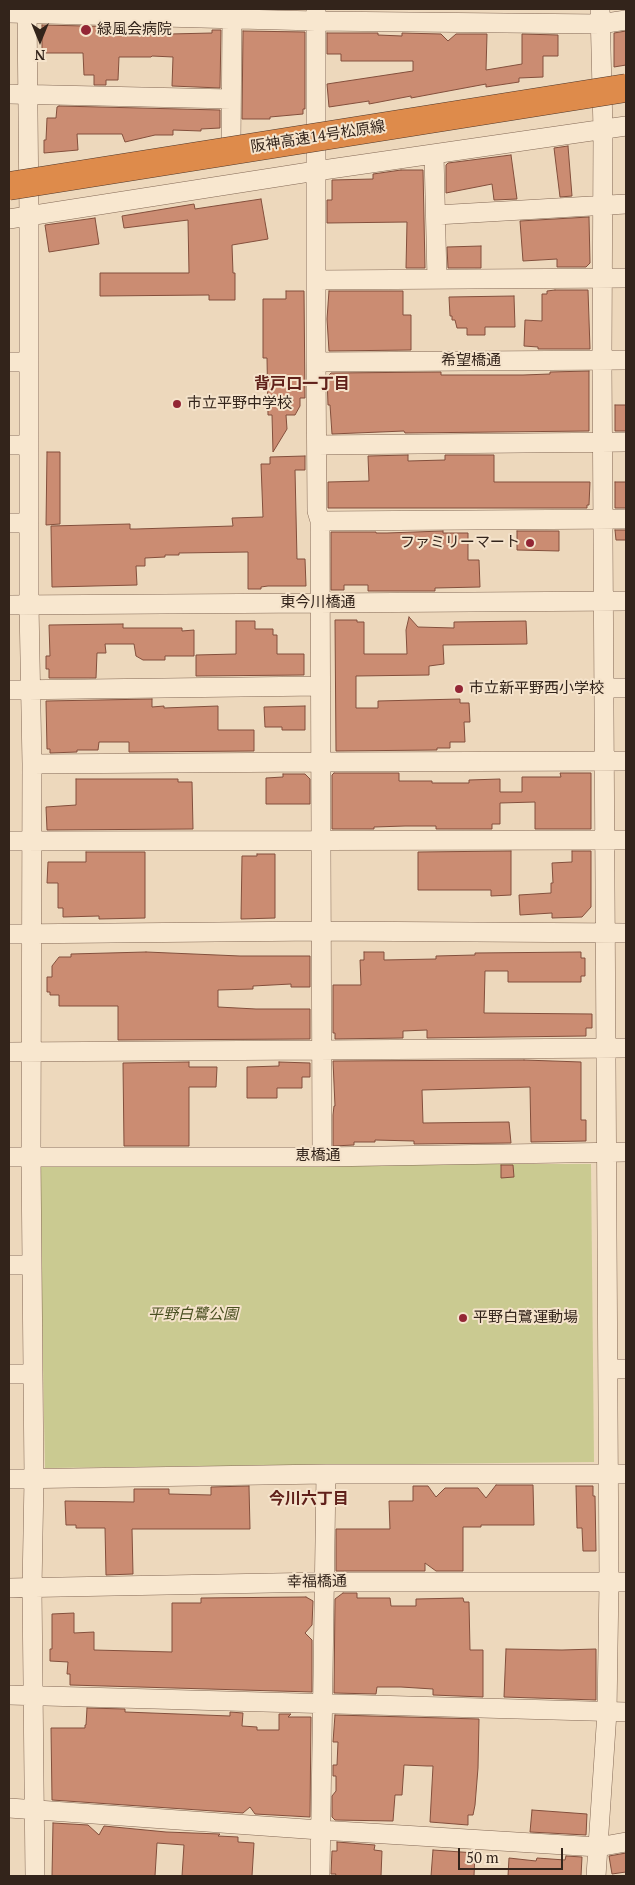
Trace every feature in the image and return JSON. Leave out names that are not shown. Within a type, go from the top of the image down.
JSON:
[{"type":"highway","name":"阪神高速14号松原線","points":[[19,180],[614,87]]},
{"type":"highway","name":"阪神高速14号松原線","points":[[19,209],[626,107]]},
{"type":"street","points":[[35,1876],[32,1588],[34,1479],[31,1157],[32,764],[29,362],[19,209],[19,180],[28,95],[21,12],[232,19],[316,15],[600,16],[626,20]]},
{"type":"street","points":[[316,15],[316,362],[317,511],[320,521],[319,762],[322,931],[322,1156]]},
{"type":"street","points":[[596,1876],[617,1582],[607,1474],[617,1369],[606,1151],[602,442],[603,130],[614,87],[600,16]]},
{"type":"street","points":[[232,19],[232,145]]},
{"type":"street","points":[[9,177],[19,180],[232,145],[614,87],[626,83]]},
{"type":"street","points":[[9,94],[231,99]]},
{"type":"street","points":[[9,219],[19,209],[316,176],[434,154],[626,126]]},
{"type":"street","points":[[434,154],[437,279]]},
{"type":"street","points":[[436,214],[626,204]]},
{"type":"street","points":[[316,280],[626,278]]},
{"type":"street","name":"希望橋通","points":[[316,362],[626,360]]},
{"type":"street","points":[[9,362],[29,362]]},
{"type":"street","points":[[317,445],[626,442]]},
{"type":"street","points":[[9,445],[29,445]]},
{"type":"street","points":[[320,521],[626,519]]},
{"type":"street","points":[[9,524],[29,524]]},
{"type":"street","name":"東今川橋通","points":[[9,605],[626,601]]},
{"type":"street","points":[[9,690],[320,686]]},
{"type":"street","points":[[604,688],[626,688]]},
{"type":"street","points":[[32,764],[626,761]]},
{"type":"street","points":[[9,841],[626,840]]},
{"type":"street","points":[[9,934],[322,931],[626,933]]},
{"type":"street","points":[[9,1052],[626,1048]]},
{"type":"street","name":"恵橋通","points":[[9,1157],[322,1156],[626,1152]]},
{"type":"street","points":[[9,1265],[32,1265]]},
{"type":"street","points":[[9,1374],[33,1374]]},
{"type":"street","points":[[9,1479],[326,1474],[626,1474]]},
{"type":"street","points":[[320,1876],[326,1474]]},
{"type":"street","name":"幸福橋通","points":[[9,1588],[325,1582],[617,1582]]},
{"type":"street","points":[[9,1696],[626,1712]]},
{"type":"street","points":[[9,1808],[598,1847],[626,1842]]},
{"type":"green space","name":"平野白鷺公園","points":[[39,1164],[591,1164],[594,1462],[45,1468]]},
{"type":"building","points":[[42,25],[170,28],[170,34],[212,33],[212,30],[221,30],[220,88],[172,86],[173,57],[152,56],[119,57],[118,80],[106,80],[106,85],[94,85],[94,75],[84,75],[83,53],[42,53]]},
{"type":"building","points":[[243,31],[305,32],[305,109],[303,109],[303,114],[270,117],[270,119],[242,119]]},
{"type":"building","points":[[626,31],[626,65],[614,67],[614,33]]},
{"type":"building","points":[[327,33],[378,33],[378,35],[402,36],[402,33],[441,34],[448,41],[456,34],[487,34],[486,70],[522,64],[522,34],[558,35],[558,56],[543,56],[543,77],[519,78],[519,82],[486,87],[486,84],[369,104],[369,101],[329,107],[327,84],[413,71],[413,61],[341,61],[341,54],[327,54]]},
{"type":"building","points":[[57,107],[220,110],[220,128],[201,129],[201,131],[173,130],[173,135],[155,135],[125,142],[122,134],[77,134],[78,150],[44,153],[47,118],[56,118]]},
{"type":"building","points":[[568,146],[572,196],[560,197],[554,148]]},
{"type":"building","points":[[511,155],[517,199],[494,200],[492,184],[446,193],[446,165],[448,163]]},
{"type":"building","points":[[401,170],[423,170],[425,268],[406,268],[407,222],[327,223],[327,200],[332,200],[332,180],[373,179],[373,174]]},
{"type":"building","points":[[261,199],[268,239],[232,245],[235,300],[209,300],[209,295],[100,296],[100,273],[189,273],[188,220],[124,228],[122,216],[194,204],[195,209]]},
{"type":"building","points":[[589,217],[590,263],[586,267],[557,267],[557,259],[523,261],[520,221]]},
{"type":"building","points":[[95,218],[99,244],[49,252],[45,225]]},
{"type":"building","points":[[481,246],[481,268],[448,268],[447,247]]},
{"type":"building","points":[[555,290],[588,290],[590,349],[538,349],[538,347],[524,346],[525,320],[542,321],[542,294]]},
{"type":"building","points":[[286,291],[304,291],[305,398],[300,398],[300,406],[295,415],[286,415],[287,429],[273,452],[272,415],[268,415],[267,358],[263,358],[263,299],[286,299]]},
{"type":"building","points":[[329,291],[403,291],[403,315],[411,315],[411,350],[329,351],[327,319]]},
{"type":"building","points":[[514,296],[515,327],[485,327],[485,335],[467,335],[467,328],[457,328],[455,320],[452,320],[452,316],[450,316],[449,297]]},
{"type":"building","points":[[589,371],[589,431],[405,433],[404,431],[332,434],[327,377],[331,373],[441,372],[441,375],[523,375]]},
{"type":"building","points":[[615,405],[626,405],[626,431],[615,431]]},
{"type":"building","points":[[47,452],[60,452],[60,524],[46,525]]},
{"type":"building","points":[[408,455],[408,461],[445,460],[445,455],[494,455],[494,482],[590,482],[589,505],[587,505],[587,508],[328,508],[328,482],[369,481],[368,456]]},
{"type":"building","points":[[305,456],[305,470],[295,470],[297,559],[305,559],[306,586],[268,586],[261,587],[261,589],[248,589],[248,552],[179,553],[179,555],[145,558],[145,566],[136,566],[137,585],[52,587],[51,526],[130,524],[130,529],[136,529],[233,526],[232,518],[263,517],[261,464],[270,464],[270,457]]},
{"type":"building","points":[[615,482],[626,482],[626,508],[615,508]]},
{"type":"building","points":[[615,530],[626,530],[626,540],[616,540]]},
{"type":"building","points":[[443,531],[443,533],[468,533],[468,560],[479,560],[480,587],[435,588],[435,591],[368,591],[368,585],[344,585],[344,590],[331,590],[331,532]]},
{"type":"building","points":[[517,531],[559,531],[559,551],[517,550]]},
{"type":"building","points":[[409,617],[418,627],[454,628],[454,622],[526,621],[527,644],[443,645],[444,664],[429,666],[429,675],[356,676],[356,708],[378,708],[378,701],[460,699],[460,703],[469,703],[470,722],[464,722],[465,742],[450,742],[450,748],[437,748],[437,750],[336,751],[335,620],[357,620],[357,622],[364,622],[364,654],[407,654],[406,630]]},
{"type":"building","points":[[236,621],[255,621],[255,629],[273,629],[273,635],[277,635],[277,654],[304,654],[304,675],[196,676],[196,655],[236,654]]},
{"type":"building","points":[[123,624],[123,628],[182,628],[182,631],[194,630],[194,656],[165,656],[165,660],[143,660],[136,656],[134,644],[105,644],[106,653],[97,653],[96,678],[49,678],[49,669],[46,669],[46,656],[50,656],[49,625]]},
{"type":"building","points":[[152,699],[152,707],[218,706],[218,730],[254,730],[254,751],[129,752],[129,742],[99,742],[98,750],[77,750],[77,752],[50,753],[50,749],[47,749],[46,701]]},
{"type":"building","points":[[305,706],[305,730],[282,730],[282,727],[265,727],[264,707]]},
{"type":"building","points":[[334,773],[399,773],[399,781],[432,781],[432,783],[469,783],[469,780],[500,779],[500,792],[522,792],[522,777],[561,777],[560,773],[591,773],[591,829],[535,829],[535,802],[500,803],[500,824],[492,824],[492,829],[436,829],[436,826],[405,826],[374,827],[374,829],[332,829],[332,775]]},
{"type":"building","points":[[283,774],[305,774],[310,779],[310,804],[266,804],[266,778],[283,777]]},
{"type":"building","points":[[76,779],[178,779],[178,782],[192,782],[193,829],[47,830],[46,807],[76,805]]},
{"type":"building","points":[[511,851],[511,895],[491,896],[491,890],[418,890],[418,852]]},
{"type":"building","points":[[572,851],[591,851],[591,907],[582,917],[552,918],[552,913],[520,915],[519,895],[551,893],[551,883],[553,883],[552,863],[572,862]]},
{"type":"building","points":[[86,852],[145,852],[145,918],[99,919],[99,916],[63,917],[63,908],[58,908],[58,883],[47,883],[48,862],[86,862]]},
{"type":"building","points":[[257,854],[275,854],[275,918],[241,919],[242,856],[257,856]]},
{"type":"building","points":[[146,952],[240,956],[310,956],[310,987],[291,987],[291,984],[253,986],[253,989],[218,990],[218,1007],[310,1009],[310,1039],[118,1040],[118,1006],[59,1006],[59,995],[50,995],[50,992],[47,992],[47,977],[52,977],[52,966],[59,957],[71,957],[71,954]]},
{"type":"building","points":[[364,952],[384,952],[384,960],[436,959],[436,956],[475,955],[475,953],[581,952],[581,958],[585,958],[585,976],[581,976],[581,982],[508,982],[508,971],[485,971],[484,1013],[592,1014],[592,1028],[586,1028],[586,1036],[427,1038],[427,1030],[403,1031],[403,1038],[335,1039],[335,1033],[333,1033],[333,985],[361,985],[360,960],[364,960]]},
{"type":"building","points":[[524,1060],[581,1062],[581,1120],[586,1120],[586,1141],[531,1142],[530,1087],[422,1090],[423,1123],[509,1122],[511,1143],[414,1144],[414,1141],[375,1140],[375,1142],[354,1142],[354,1145],[333,1146],[333,1115],[335,1106],[333,1061]]},
{"type":"building","points":[[189,1062],[189,1067],[217,1067],[216,1087],[189,1087],[189,1146],[124,1146],[123,1063]]},
{"type":"building","points":[[279,1062],[310,1063],[310,1077],[302,1077],[302,1088],[277,1088],[277,1098],[247,1098],[247,1067],[279,1066]]},
{"type":"building","points":[[501,1165],[513,1165],[514,1177],[501,1178]]},
{"type":"building","points":[[496,1485],[533,1485],[534,1525],[463,1527],[463,1571],[436,1571],[425,1563],[425,1571],[336,1571],[336,1529],[390,1529],[389,1501],[413,1501],[413,1486],[428,1486],[436,1497],[445,1488],[478,1488],[486,1498]]},
{"type":"building","points":[[249,1486],[250,1529],[132,1529],[133,1574],[106,1575],[105,1528],[76,1528],[76,1525],[66,1525],[65,1501],[134,1502],[134,1489],[169,1489],[169,1494],[211,1495],[211,1487]]},
{"type":"building","points":[[576,1486],[593,1486],[593,1496],[595,1496],[596,1551],[583,1551],[582,1528],[577,1528]]},
{"type":"building","points":[[343,1593],[357,1593],[357,1598],[390,1598],[391,1606],[416,1606],[416,1599],[463,1598],[464,1602],[469,1602],[470,1650],[483,1650],[483,1697],[433,1695],[433,1689],[401,1687],[377,1687],[376,1694],[334,1693],[335,1599]]},
{"type":"building","points":[[306,1597],[313,1601],[312,1625],[305,1633],[312,1640],[312,1692],[70,1685],[70,1674],[67,1674],[68,1662],[50,1661],[52,1614],[74,1613],[74,1633],[94,1632],[94,1650],[172,1652],[172,1603],[201,1603],[201,1598]]},
{"type":"building","points":[[506,1649],[596,1649],[596,1700],[504,1697]]},
{"type":"building","points":[[87,1708],[125,1709],[125,1712],[230,1716],[230,1712],[243,1713],[242,1726],[257,1727],[257,1730],[279,1730],[279,1714],[291,1714],[288,1717],[311,1717],[310,1817],[255,1814],[250,1807],[243,1813],[52,1800],[51,1728],[85,1728]]},
{"type":"building","points":[[335,1715],[479,1719],[475,1805],[473,1815],[468,1815],[468,1825],[430,1822],[433,1766],[404,1765],[402,1795],[395,1795],[393,1821],[335,1820],[332,1817],[332,1796],[336,1791],[336,1776],[333,1776],[333,1765],[337,1765],[338,1742],[333,1742]]},
{"type":"building","points":[[532,1810],[587,1814],[586,1835],[530,1832]]},
{"type":"building","points":[[53,1823],[88,1825],[99,1835],[104,1826],[166,1832],[220,1834],[218,1836],[238,1837],[238,1842],[254,1843],[252,1876],[182,1876],[184,1845],[157,1843],[155,1876],[52,1876]]},
{"type":"building","points":[[337,1842],[375,1845],[374,1850],[382,1851],[381,1876],[335,1876],[336,1874],[331,1874],[332,1851],[337,1851]]},
{"type":"building","points":[[433,1850],[475,1853],[474,1876],[431,1876]]},
{"type":"building","points":[[626,1853],[626,1872],[612,1874],[609,1856]]},
{"type":"building","points":[[566,1856],[582,1857],[581,1876],[508,1876],[509,1858],[536,1861],[537,1858],[565,1860]]},
{"type":"place","name":"緑風会病院","points":[[86,30]]},
{"type":"place","name":"市立平野中学校","points":[[177,404]]},
{"type":"place","name":"ファミリーマート","points":[[530,543]]},
{"type":"place","name":"市立新平野西小学校","points":[[459,689]]},
{"type":"place","name":"平野白鷺運動場","points":[[463,1318]]},
{"type":"district","name":"背戸口一丁目","points":[[302,384]]},
{"type":"district","name":"今川六丁目","points":[[309,1499]]}]
